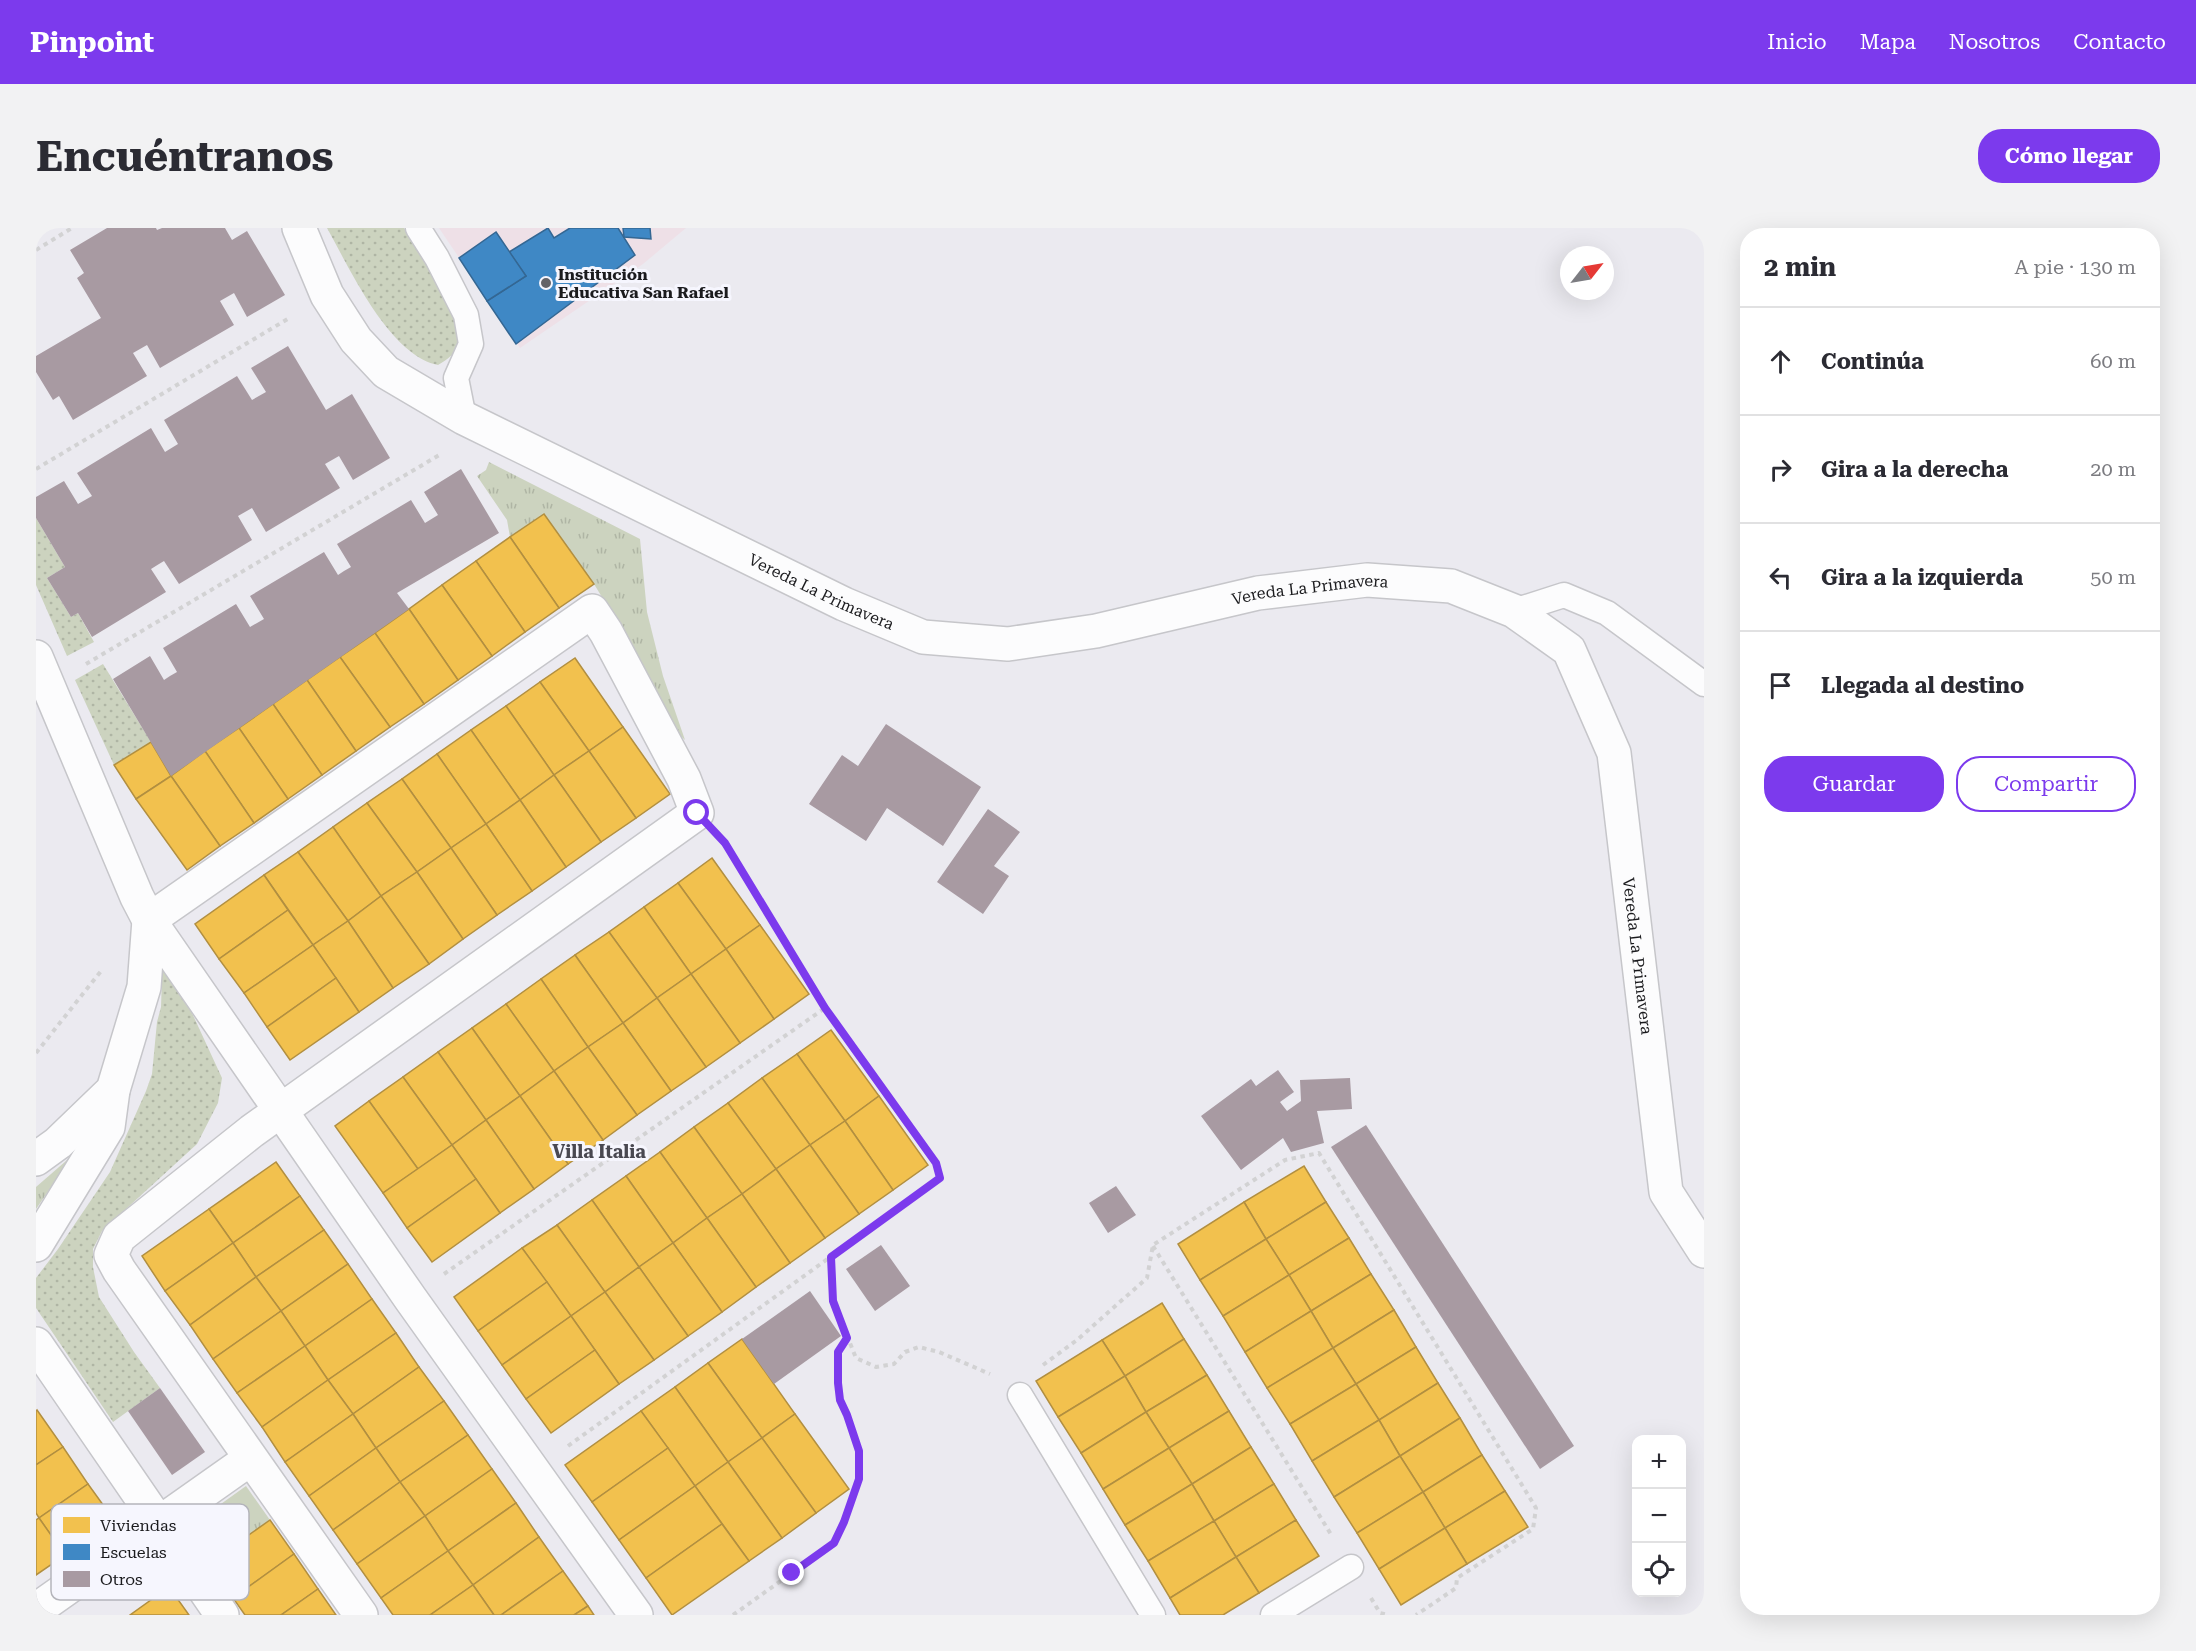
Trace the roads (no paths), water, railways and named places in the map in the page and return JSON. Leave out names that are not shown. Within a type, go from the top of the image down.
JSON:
[{"type":"street","name":"Vereda La Primavera","points":[[299,228],[327,295],[356,340],[386,372],[464,418],[844,604],[923,637],[1008,644],[1096,631],[1258,593],[1367,580],[1451,586],[1514,610],[1569,650],[1614,753],[1666,1192],[1704,1251]]},
{"type":"street","points":[[149,920],[592,611],[606,632],[678,768],[697,813],[252,1131],[119,1238],[111,1255],[119,1270],[250,1459],[361,1615]]},
{"type":"street","points":[[36,657],[136,897],[149,920],[279,1112],[636,1615]]},
{"type":"street","points":[[36,1245],[108,1127],[113,1090],[144,987],[149,920]]},
{"type":"street","points":[[36,1160],[58,1143],[113,1090]]},
{"type":"street","points":[[36,1344],[144,1504]]},
{"type":"street","points":[[186,1504],[250,1459]]},
{"type":"street","points":[[36,1610],[51,1599]]},
{"type":"street","points":[[211,1600],[222,1615]]},
{"type":"lane","points":[[418,228],[437,258],[466,315],[471,344],[456,378],[464,418]]},
{"type":"lane","points":[[1514,610],[1564,595],[1607,613],[1704,684]]},
{"type":"lane","points":[[1020,1395],[1153,1615]]},
{"type":"lane","points":[[1273,1615],[1351,1567]]},
{"type":"place","name":"Institución Educativa San Rafael","points":[[546,283]]},
{"type":"district","name":"Villa Italia","points":[[599,1152]]}]
